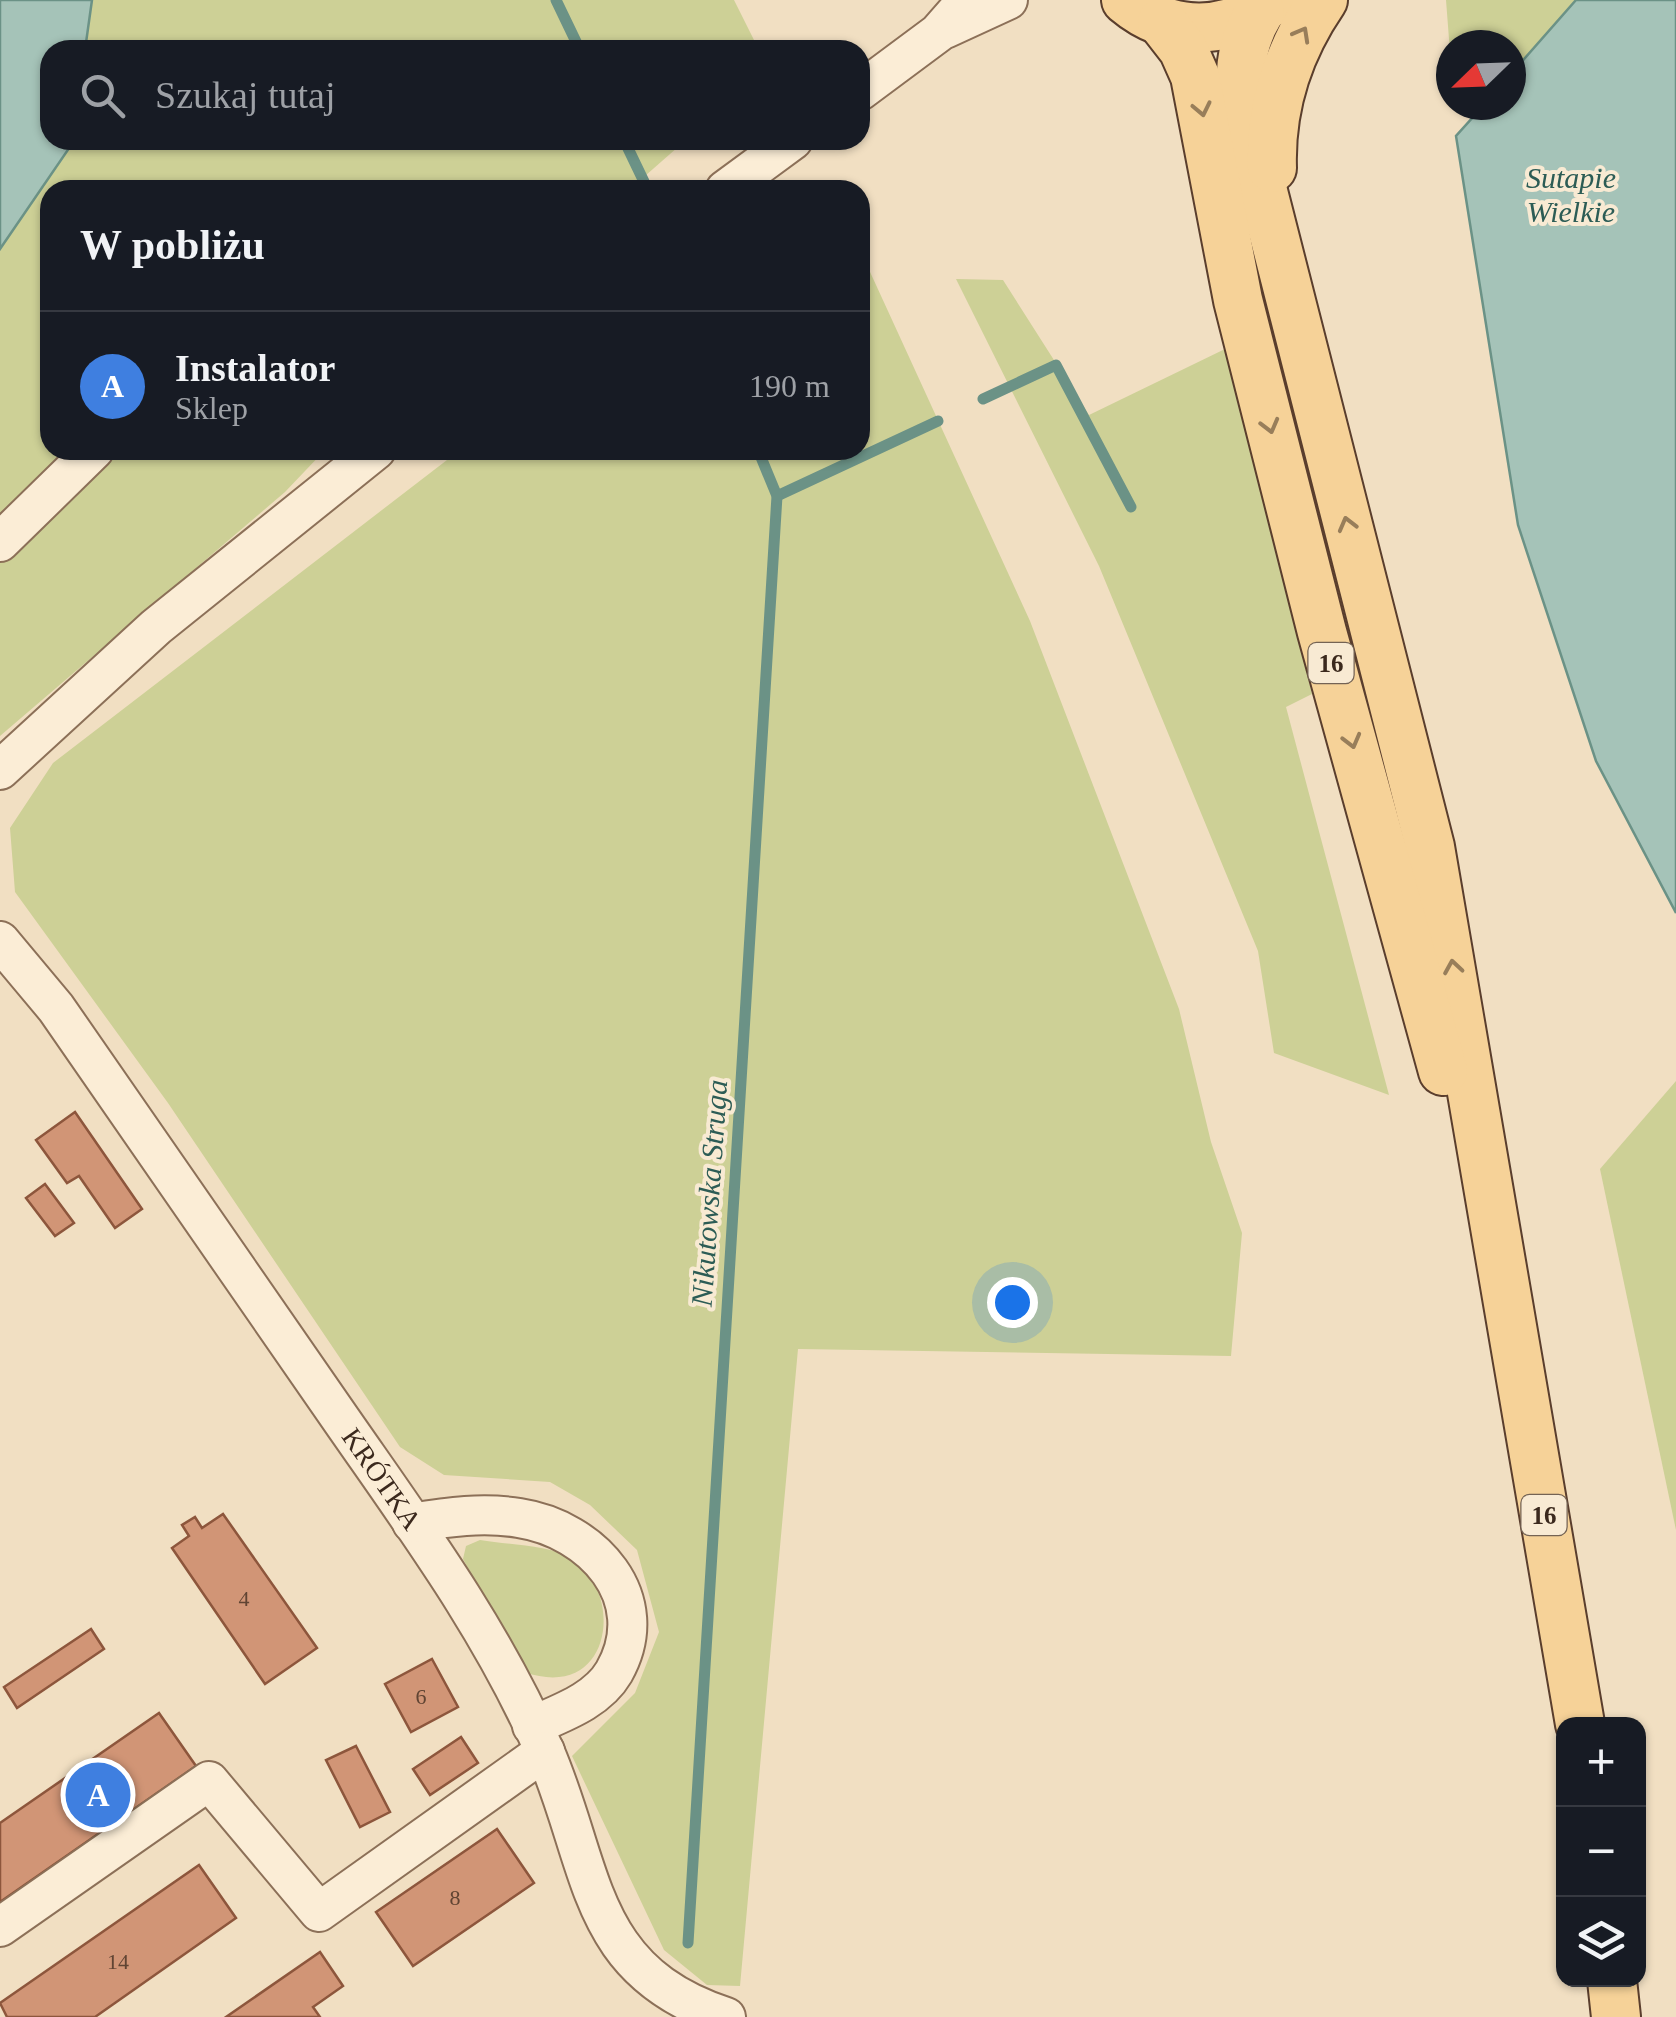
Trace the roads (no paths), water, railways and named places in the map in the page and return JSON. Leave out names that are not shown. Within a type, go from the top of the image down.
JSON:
[{"type":"main road","points":[[1274,231],[1276,110],[1299,37],[1323,0]]},
{"type":"main road","name":"16","points":[[1266,5],[1248,30],[1238,80],[1430,847],[1579,1717]]},
{"type":"main road","name":"16","points":[[1162,12],[1219,26],[1266,5]]},
{"type":"main road","name":"16","points":[[1162,12],[1195,76],[1238,300],[1263,399],[1508,1306]]},
{"type":"main road","points":[[1613,1987],[1616,2017]]},
{"type":"street","points":[[870,83],[938,32],[967,0]]},
{"type":"street","points":[[938,32],[1008,0]]},
{"type":"street","points":[[739,180],[779,150]]},
{"type":"street","points":[[0,542],[84,460]]},
{"type":"street","points":[[0,770],[156,626],[364,460]]},
{"type":"street","name":"KRÓTKA","points":[[0,941],[56,1008],[474,1612],[538,1739],[606,1928],[646,1974],[686,2001],[726,2017]]},
{"type":"street","points":[[0,1927],[209,1780],[319,1912],[538,1739],[614,1673],[627,1611],[602,1557],[572,1538],[522,1518],[462,1515],[412,1523]]},
{"type":"water","points":[[0,0],[92,0],[86,40],[40,40],[40,150],[68,150],[47,180],[40,180],[40,191],[0,249]]},
{"type":"water","name":"Sutapie Wielkie","points":[[1576,0],[1676,0],[1676,913],[1596,761],[1518,525],[1456,136],[1470,120],[1526,120],[1526,57]]},
{"type":"waterway","name":"Nikutowska Struga","points":[[556,0],[575,40]]},
{"type":"waterway","name":"Nikutowska Struga","points":[[629,150],[643,180]]},
{"type":"waterway","points":[[983,399],[1056,365],[1131,507]]},
{"type":"waterway","points":[[870,453],[938,421]]},
{"type":"waterway","name":"Nikutowska Struga","points":[[688,1943],[777,496],[762,460]]},
{"type":"waterway","points":[[777,496],[854,460]]},
{"type":"place","name":"Instalator","points":[[98,1795]]}]
